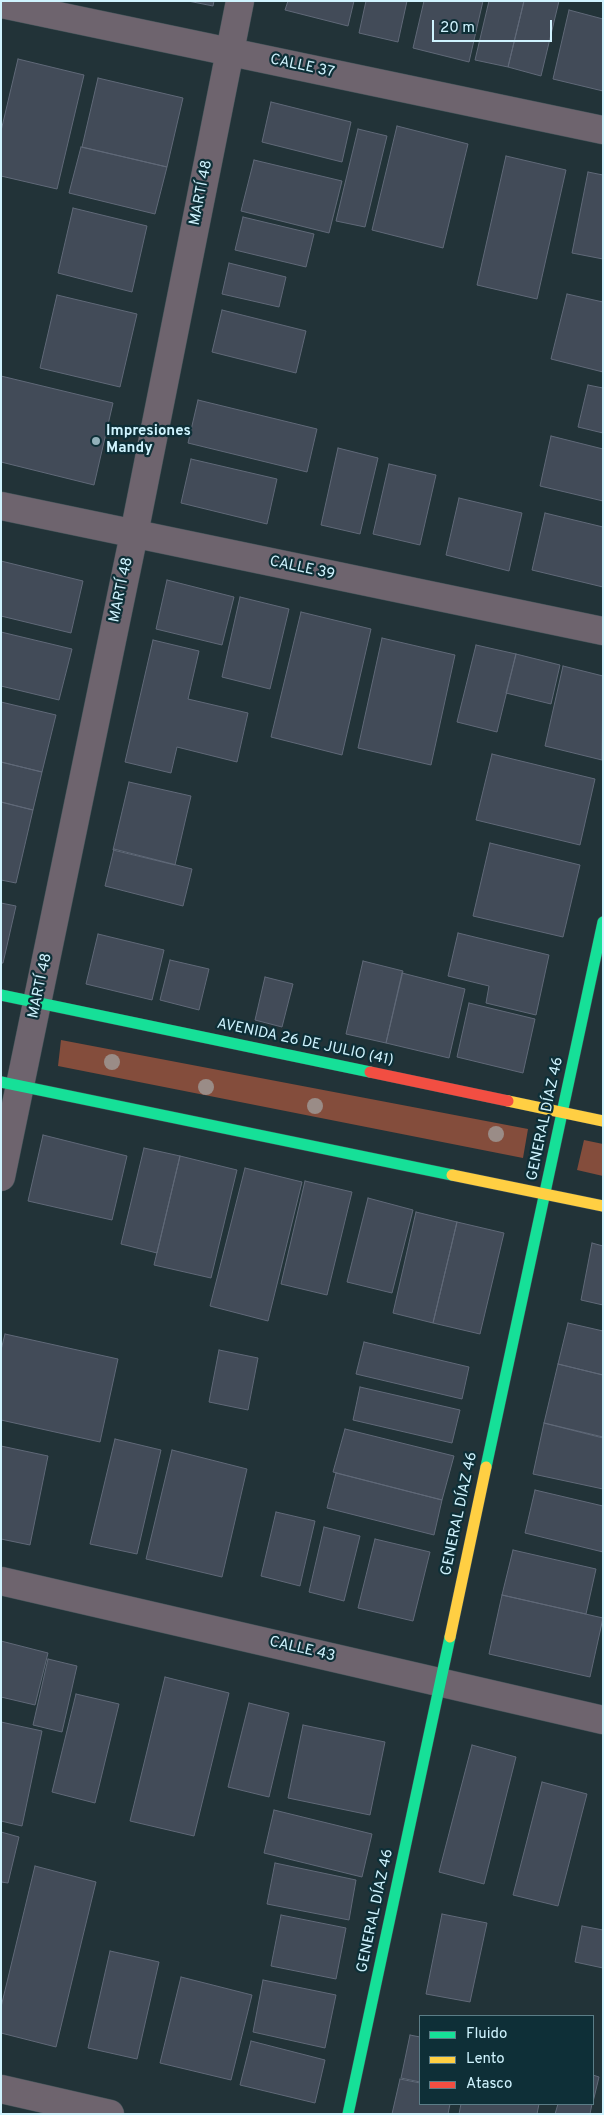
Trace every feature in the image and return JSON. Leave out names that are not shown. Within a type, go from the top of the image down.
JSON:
[{"type":"street","name":"MARTÍ 48","points":[[1,1177],[10,1084],[38,1003],[240,1]]},
{"type":"street","name":"CALLE 37","points":[[1,4],[603,130]]},
{"type":"street","name":"CALLE 39","points":[[1,506],[603,631]]},
{"type":"street","name":"GENERAL DÍAZ 46","points":[[348,2114],[603,922]]},
{"type":"street","name":"AVENIDA 26 DE JULIO (41)","points":[[1,995],[603,1121]]},
{"type":"street","points":[[10,1084],[603,1206]]},
{"type":"street","name":"CALLE 43","points":[[1,1581],[603,1720]]},
{"type":"street","points":[[1,2089],[110,2114]]},
{"type":"shaded area","points":[[61,1040],[528,1129],[523,1158],[58,1066]]},
{"type":"shaded area","points":[[584,1140],[603,1144],[603,1176],[577,1170]]},
{"type":"building","points":[[188,1],[214,1],[213,6]]},
{"type":"building","points":[[288,1],[354,1],[348,26],[285,10]]},
{"type":"building","points":[[366,1],[407,1],[398,42],[359,33]]},
{"type":"building","points":[[424,1],[483,1],[469,62],[413,48]]},
{"type":"building","points":[[489,1],[524,1],[508,67],[475,60]]},
{"type":"building","points":[[524,1],[559,1],[541,76],[508,67]]},
{"type":"building","points":[[569,10],[603,19],[603,91],[553,79]]},
{"type":"building","points":[[18,59],[84,75],[57,189],[1,176],[1,131]]},
{"type":"building","points":[[98,78],[183,98],[167,167],[82,147]]},
{"type":"building","points":[[271,102],[351,122],[342,162],[262,142]]},
{"type":"building","points":[[397,126],[468,144],[443,248],[372,230]]},
{"type":"building","points":[[358,129],[387,136],[365,227],[336,221]]},
{"type":"building","points":[[81,147],[167,167],[155,214],[69,193]]},
{"type":"building","points":[[506,156],[566,170],[537,299],[477,285]]},
{"type":"building","points":[[254,160],[342,181],[329,233],[241,211]]},
{"type":"building","points":[[588,172],[603,175],[603,259],[572,253]]},
{"type":"building","points":[[73,208],[147,226],[132,292],[58,273]]},
{"type":"building","points":[[243,217],[314,234],[306,267],[235,250]]},
{"type":"building","points":[[229,263],[286,277],[279,307],[222,294]]},
{"type":"building","points":[[567,294],[603,302],[603,372],[551,359]]},
{"type":"building","points":[[57,295],[137,314],[120,387],[40,368]]},
{"type":"building","points":[[222,310],[306,331],[296,373],[212,352]]},
{"type":"building","points":[[1,376],[113,403],[94,485],[1,462]]},
{"type":"building","points":[[588,385],[603,388],[603,433],[578,427]]},
{"type":"building","points":[[198,400],[317,429],[307,472],[188,443]]},
{"type":"building","points":[[551,436],[603,449],[603,501],[540,486]]},
{"type":"building","points":[[338,448],[378,458],[360,534],[321,525]]},
{"type":"building","points":[[191,459],[277,479],[267,524],[181,503]]},
{"type":"building","points":[[389,464],[436,475],[420,545],[373,534]]},
{"type":"building","points":[[459,498],[522,513],[509,571],[446,555]]},
{"type":"building","points":[[545,513],[603,527],[603,587],[532,570]]},
{"type":"building","points":[[1,561],[83,581],[71,633],[1,616]]},
{"type":"building","points":[[167,580],[234,597],[222,645],[156,629]]},
{"type":"building","points":[[240,597],[289,609],[270,689],[222,677]]},
{"type":"building","points":[[301,612],[371,629],[342,755],[271,737]]},
{"type":"building","points":[[1,632],[72,649],[59,700],[1,686]]},
{"type":"building","points":[[382,638],[455,655],[431,765],[358,748]]},
{"type":"building","points":[[153,640],[199,651],[188,699],[248,713],[237,762],[177,747],[171,773],[125,762]]},
{"type":"building","points":[[476,645],[516,654],[497,732],[457,722]]},
{"type":"building","points":[[516,654],[560,665],[551,704],[506,693]]},
{"type":"building","points":[[563,666],[603,676],[602,760],[545,746]]},
{"type":"building","points":[[1,702],[56,715],[42,772],[1,762]]},
{"type":"building","points":[[492,754],[595,779],[580,845],[476,820]]},
{"type":"building","points":[[1,762],[42,772],[33,810],[1,802]]},
{"type":"building","points":[[129,782],[191,796],[175,865],[113,850]]},
{"type":"building","points":[[1,802],[33,810],[16,883],[1,880]]},
{"type":"building","points":[[490,843],[580,865],[563,937],[473,916]]},
{"type":"building","points":[[114,849],[192,869],[183,906],[105,886]]},
{"type":"building","points":[[1,903],[16,906],[3,963],[1,963]]},
{"type":"building","points":[[458,933],[549,955],[536,1015],[486,1003],[489,986],[448,976]]},
{"type":"building","points":[[98,934],[164,950],[152,1000],[86,984]]},
{"type":"building","points":[[170,960],[209,969],[199,1010],[160,1000]]},
{"type":"building","points":[[363,961],[403,971],[386,1043],[346,1034]]},
{"type":"building","points":[[402,973],[465,989],[449,1058],[386,1043]]},
{"type":"building","points":[[265,977],[293,984],[282,1027],[255,1020]]},
{"type":"building","points":[[469,1003],[535,1019],[523,1073],[457,1057]]},
{"type":"building","points":[[43,1135],[127,1156],[112,1220],[28,1201]]},
{"type":"building","points":[[144,1148],[180,1156],[157,1253],[121,1244]]},
{"type":"building","points":[[180,1156],[237,1170],[211,1278],[154,1265]]},
{"type":"building","points":[[245,1168],[302,1182],[268,1321],[210,1306]]},
{"type":"building","points":[[305,1181],[352,1192],[327,1295],[281,1284]]},
{"type":"building","points":[[368,1198],[413,1210],[392,1293],[347,1282]]},
{"type":"building","points":[[416,1212],[457,1222],[433,1323],[393,1313]]},
{"type":"building","points":[[457,1222],[504,1233],[480,1334],[433,1323]]},
{"type":"building","points":[[592,1243],[603,1246],[603,1305],[581,1300]]},
{"type":"building","points":[[568,1323],[603,1331],[603,1375],[558,1364]]},
{"type":"building","points":[[5,1334],[118,1359],[100,1442],[1,1420],[1,1350]]},
{"type":"building","points":[[364,1342],[469,1367],[462,1399],[356,1374]]},
{"type":"building","points":[[219,1350],[258,1358],[248,1410],[209,1402]]},
{"type":"building","points":[[558,1364],[603,1375],[603,1437],[544,1423]]},
{"type":"building","points":[[360,1387],[460,1410],[452,1443],[353,1420]]},
{"type":"building","points":[[544,1423],[603,1438],[603,1489],[533,1474]]},
{"type":"building","points":[[345,1429],[454,1456],[442,1500],[333,1472]]},
{"type":"building","points":[[115,1439],[161,1450],[137,1554],[90,1544]]},
{"type":"building","points":[[1,1446],[48,1456],[30,1545],[1,1539]]},
{"type":"building","points":[[172,1450],[247,1469],[222,1577],[146,1559]]},
{"type":"building","points":[[336,1473],[442,1500],[434,1535],[327,1508]]},
{"type":"building","points":[[535,1490],[603,1506],[603,1552],[525,1533]]},
{"type":"building","points":[[276,1512],[315,1521],[300,1586],[261,1576]]},
{"type":"building","points":[[324,1527],[360,1536],[344,1601],[309,1592]]},
{"type":"building","points":[[375,1539],[430,1552],[413,1621],[358,1608]]},
{"type":"building","points":[[513,1550],[596,1569],[586,1614],[502,1595]]},
{"type":"building","points":[[502,1595],[603,1618],[590,1677],[489,1654]]},
{"type":"building","points":[[1,1641],[48,1653],[35,1705],[1,1697]]},
{"type":"building","points":[[48,1659],[77,1666],[62,1732],[33,1725]]},
{"type":"building","points":[[165,1677],[229,1693],[194,1836],[130,1821]]},
{"type":"building","points":[[76,1694],[119,1704],[95,1803],[52,1792]]},
{"type":"building","points":[[249,1703],[289,1713],[269,1797],[228,1787]]},
{"type":"building","points":[[1,1722],[42,1731],[22,1826],[1,1821]]},
{"type":"building","points":[[303,1725],[385,1742],[370,1815],[288,1798]]},
{"type":"building","points":[[472,1745],[516,1757],[484,1884],[439,1872]]},
{"type":"building","points":[[542,1782],[587,1794],[558,1906],[513,1895]]},
{"type":"building","points":[[274,1810],[372,1834],[362,1877],[264,1853]]},
{"type":"building","points":[[1,1832],[19,1837],[8,1883],[1,1882]]},
{"type":"building","points":[[275,1863],[356,1880],[349,1920],[267,1904]]},
{"type":"building","points":[[35,1866],[96,1882],[56,2047],[1,2033],[1,2007]]},
{"type":"building","points":[[442,1914],[487,1923],[470,2002],[426,1994]]},
{"type":"building","points":[[281,1915],[346,1928],[336,1979],[271,1966]]},
{"type":"building","points":[[582,1926],[603,1930],[603,1968],[575,1962]]},
{"type":"building","points":[[110,1951],[159,1962],[137,2059],[88,2048]]},
{"type":"building","points":[[181,1977],[252,1995],[231,2080],[160,2063]]},
{"type":"building","points":[[263,1980],[336,1995],[325,2048],[253,2032]]},
{"type":"building","points":[[410,2035],[419,2037],[419,2082],[401,2078]]},
{"type":"building","points":[[251,2041],[325,2060],[315,2103],[240,2085]]},
{"type":"building","points":[[594,2075],[599,2077],[594,2098]]},
{"type":"building","points":[[400,2079],[419,2083],[419,2105],[450,2105],[448,2114],[392,2114]]},
{"type":"building","points":[[461,2105],[539,2105],[537,2114],[459,2114]]},
{"type":"building","points":[[558,2105],[592,2105],[590,2114],[555,2114]]},
{"type":"traffic: fast","points":[[486,1467],[603,922]]},
{"type":"traffic: fast","points":[[1,995],[370,1072]]},
{"type":"traffic: fast","points":[[1,1082],[452,1175]]},
{"type":"traffic: fast","points":[[348,2114],[450,1637]]},
{"type":"traffic: slow","points":[[508,1101],[603,1121]]},
{"type":"traffic: slow","points":[[452,1175],[603,1206]]},
{"type":"traffic: slow","points":[[450,1637],[486,1467]]},
{"type":"traffic: jam","points":[[370,1072],[508,1101]]},
{"type":"place","name":"Impresiones Mandy","points":[[96,441]]}]
